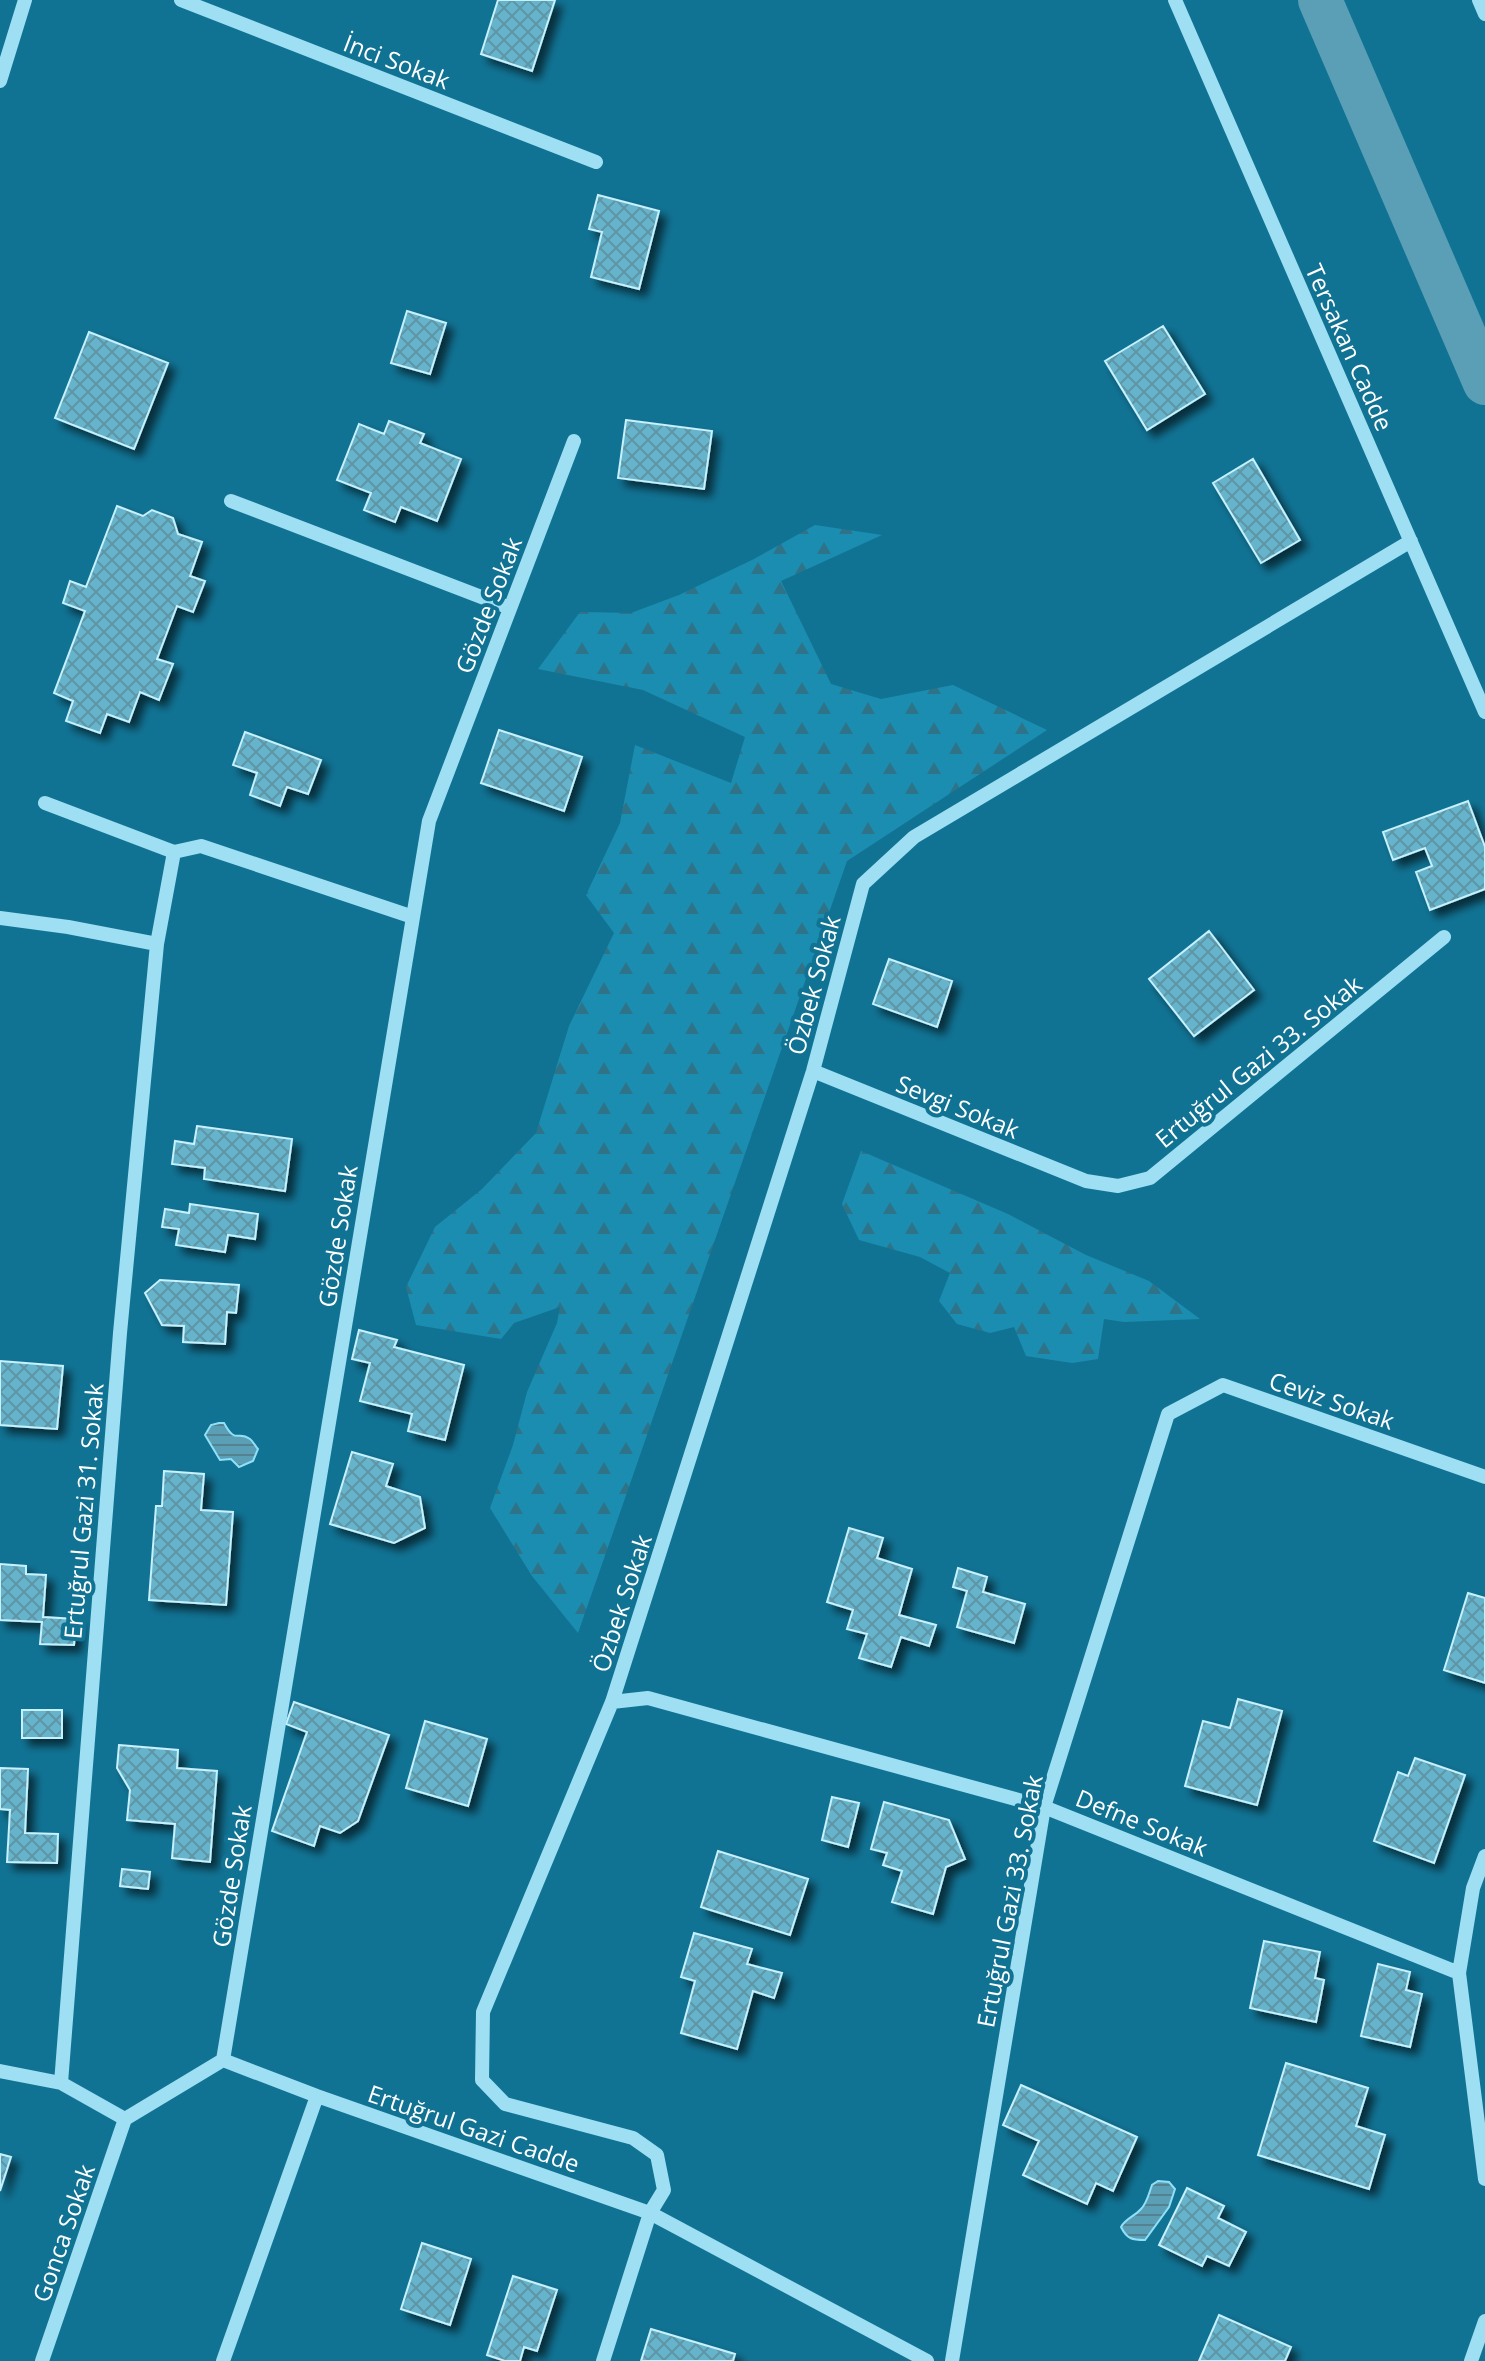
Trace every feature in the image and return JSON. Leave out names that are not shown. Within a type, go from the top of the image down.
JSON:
[{"type":"street","points":[[0,81],[25,0]]},
{"type":"street","name":"İnci Sokak","points":[[181,0],[596,162]]},
{"type":"street","name":"Tersakan Cadde","points":[[1175,0],[1485,712]]},
{"type":"street","points":[[1479,0],[1485,14]]},
{"type":"street","name":"Gözde Sokak","points":[[223,2060],[429,821],[574,441]]},
{"type":"street","points":[[231,501],[510,608]]},
{"type":"street","name":"Özbek Sokak","points":[[603,2361],[650,2213],[664,2190],[657,2155],[633,2138],[505,2104],[482,2080],[483,2012],[612,1702],[813,1071],[863,884],[914,837],[1411,541]]},
{"type":"street","points":[[45,803],[174,852],[201,846],[413,917]]},
{"type":"street","name":"Ertuğrul Gazi 31. Sokak","points":[[61,2083],[119,1348],[157,944],[174,852]]},
{"type":"street","points":[[0,918],[157,944]]},
{"type":"street","name":"Ertuğrul Gazi 33. Sokak","points":[[1086,1181],[1118,1186],[1150,1178],[1444,937]]},
{"type":"street","name":"Sevgi Sokak","points":[[813,1071],[1086,1181]]},
{"type":"street","name":"Ceviz Sokak","points":[[1168,1414],[1223,1385],[1485,1477]]},
{"type":"street","name":"Ertuğrul Gazi 33. Sokak","points":[[952,2361],[1044,1807],[1168,1414]]},
{"type":"street","name":"Defne Sokak","points":[[612,1702],[648,1698],[1044,1807],[1459,1973]]},
{"type":"street","points":[[1485,1856],[1473,1888],[1459,1973],[1485,2179]]},
{"type":"street","points":[[0,2071],[61,2083],[125,2119],[223,2060]]},
{"type":"street","name":"Ertuğrul Gazi Cadde","points":[[223,2060],[650,2213],[927,2361]]},
{"type":"street","points":[[223,2361],[317,2096]]},
{"type":"street","name":"Gonca Sokak","points":[[42,2361],[125,2119]]},
{"type":"street","points":[[1471,2361],[1485,2321]]},
{"type":"green space","points":[[815,525],[882,535],[781,581],[831,684],[881,699],[953,685],[1047,730],[847,861],[578,1633],[532,1576],[490,1508],[513,1445],[527,1392],[557,1323],[560,1307],[514,1323],[501,1339],[416,1325],[406,1287],[435,1227],[482,1189],[536,1133],[569,1026],[614,933],[586,895],[620,823],[635,745],[731,783],[745,737],[643,690],[538,669],[580,612],[631,613],[679,595]]},
{"type":"green space","points":[[861,1151],[1008,1214],[1086,1255],[1149,1281],[1200,1319],[1124,1322],[1104,1319],[1098,1359],[1072,1363],[1026,1356],[1014,1327],[990,1333],[957,1324],[939,1301],[950,1273],[920,1257],[859,1240],[842,1204]]},
{"type":"shaded area","points":[[224,1423],[234,1435],[252,1441],[258,1449],[253,1461],[239,1467],[231,1459],[220,1460],[205,1435],[211,1425]]},
{"type":"shaded area","points":[[1158,2181],[1169,2182],[1175,2189],[1169,2207],[1145,2240],[1130,2238],[1121,2227],[1143,2207],[1152,2185]]},
{"type":"building","points":[[498,0],[555,0],[532,71],[481,54]]},
{"type":"building","points":[[598,195],[659,211],[639,289],[591,277],[602,232],[589,229]]},
{"type":"building","points":[[407,311],[446,323],[430,374],[391,363]]},
{"type":"building","points":[[1163,326],[1205,394],[1147,430],[1105,361]]},
{"type":"building","points":[[89,332],[168,363],[134,449],[55,418]]},
{"type":"building","points":[[626,420],[712,431],[704,489],[618,478]]},
{"type":"building","points":[[389,421],[424,434],[420,443],[461,459],[437,521],[401,507],[395,522],[364,510],[371,493],[337,480],[359,424],[384,434]]},
{"type":"building","points":[[1253,459],[1300,540],[1261,563],[1213,483]]},
{"type":"building","points":[[117,506],[143,516],[152,510],[173,518],[178,534],[202,542],[190,576],[205,581],[193,612],[177,606],[157,659],[173,664],[159,700],[140,692],[129,722],[107,714],[100,733],[66,721],[73,701],[54,693],[85,611],[63,603],[70,581],[86,587]]},
{"type":"building","points":[[499,730],[582,757],[564,811],[481,783]]},
{"type":"building","points":[[245,732],[321,760],[308,794],[287,787],[280,806],[250,795],[257,773],[233,765]]},
{"type":"building","points":[[1468,801],[1485,847],[1485,889],[1430,910],[1416,872],[1432,866],[1425,848],[1393,860],[1383,832]]},
{"type":"building","points":[[1209,931],[1254,990],[1194,1036],[1149,979]]},
{"type":"building","points":[[889,959],[952,981],[937,1027],[873,1004]]},
{"type":"building","points":[[197,1126],[292,1139],[285,1191],[204,1179],[205,1168],[172,1164],[175,1141],[194,1144]]},
{"type":"building","points":[[190,1204],[258,1214],[255,1239],[228,1235],[225,1252],[176,1245],[179,1229],[162,1227],[165,1209],[189,1213]]},
{"type":"building","points":[[160,1280],[239,1285],[236,1313],[227,1312],[225,1344],[183,1342],[184,1326],[162,1325],[145,1293]]},
{"type":"building","points":[[359,1330],[397,1340],[394,1347],[464,1365],[445,1440],[408,1431],[412,1414],[360,1401],[370,1363],[352,1359]]},
{"type":"building","points":[[0,1361],[63,1366],[57,1429],[0,1425]]},
{"type":"building","points":[[352,1452],[393,1464],[386,1486],[420,1497],[425,1528],[394,1543],[330,1524]]},
{"type":"building","points":[[164,1471],[204,1474],[201,1510],[233,1512],[226,1605],[149,1600],[156,1506],[162,1506]]},
{"type":"building","points":[[849,1528],[883,1538],[877,1558],[912,1569],[899,1615],[936,1625],[929,1646],[901,1637],[891,1667],[859,1658],[867,1634],[847,1629],[853,1610],[827,1602]]},
{"type":"building","points":[[0,1564],[26,1566],[26,1574],[46,1575],[43,1617],[76,1619],[74,1645],[40,1644],[42,1622],[0,1620]]},
{"type":"building","points":[[958,1568],[987,1577],[983,1592],[1025,1604],[1014,1643],[957,1627],[967,1591],[953,1587]]},
{"type":"building","points":[[1468,1593],[1485,1598],[1485,1683],[1444,1670]]},
{"type":"building","points":[[1238,1699],[1282,1711],[1257,1805],[1185,1786],[1203,1721],[1230,1728]]},
{"type":"building","points":[[294,1702],[389,1735],[358,1821],[340,1833],[320,1826],[314,1846],[272,1831],[307,1732],[286,1724]]},
{"type":"building","points":[[22,1710],[62,1710],[62,1738],[22,1738]]},
{"type":"building","points":[[425,1721],[487,1739],[468,1806],[406,1788]]},
{"type":"building","points":[[119,1745],[178,1750],[177,1768],[217,1771],[210,1862],[172,1858],[175,1824],[127,1820],[130,1790],[117,1768]]},
{"type":"building","points":[[1415,1758],[1465,1775],[1434,1863],[1374,1841],[1398,1772],[1408,1776]]},
{"type":"building","points":[[0,1768],[28,1769],[25,1833],[58,1834],[57,1863],[7,1862],[10,1810],[0,1809]]},
{"type":"building","points":[[832,1797],[859,1803],[848,1847],[822,1840]]},
{"type":"building","points":[[884,1802],[949,1820],[965,1859],[946,1867],[933,1914],[892,1902],[902,1871],[883,1865],[887,1853],[871,1849]]},
{"type":"building","points":[[718,1851],[808,1879],[790,1935],[701,1907]]},
{"type":"building","points":[[122,1869],[150,1872],[148,1889],[120,1886]]},
{"type":"building","points":[[694,1933],[752,1949],[747,1964],[782,1973],[774,1998],[753,1991],[737,2049],[681,2033],[695,1981],[681,1977]]},
{"type":"building","points":[[1264,1941],[1320,1952],[1315,1978],[1324,1980],[1316,2022],[1250,2008]]},
{"type":"building","points":[[1378,1964],[1410,1972],[1406,1990],[1422,1994],[1410,2047],[1361,2036]]},
{"type":"building","points":[[1286,2063],[1368,2088],[1356,2126],[1385,2135],[1369,2189],[1258,2155]]},
{"type":"building","points":[[1021,2085],[1137,2137],[1113,2191],[1096,2183],[1087,2204],[1023,2175],[1039,2141],[1003,2125]]},
{"type":"building","points":[[0,2154],[11,2157],[0,2191]]},
{"type":"building","points":[[1187,2188],[1224,2206],[1218,2218],[1246,2232],[1229,2266],[1207,2256],[1202,2266],[1159,2245]]},
{"type":"building","points":[[422,2243],[471,2259],[450,2325],[401,2309]]},
{"type":"building","points":[[513,2276],[557,2290],[537,2351],[524,2347],[520,2361],[505,2361],[487,2355]]},
{"type":"building","points":[[1219,2315],[1291,2347],[1285,2361],[1199,2361]]},
{"type":"building","points":[[651,2329],[735,2354],[733,2361],[641,2361]]},
{"type":"waterway","points":[[1320,0],[1485,383]]}]
